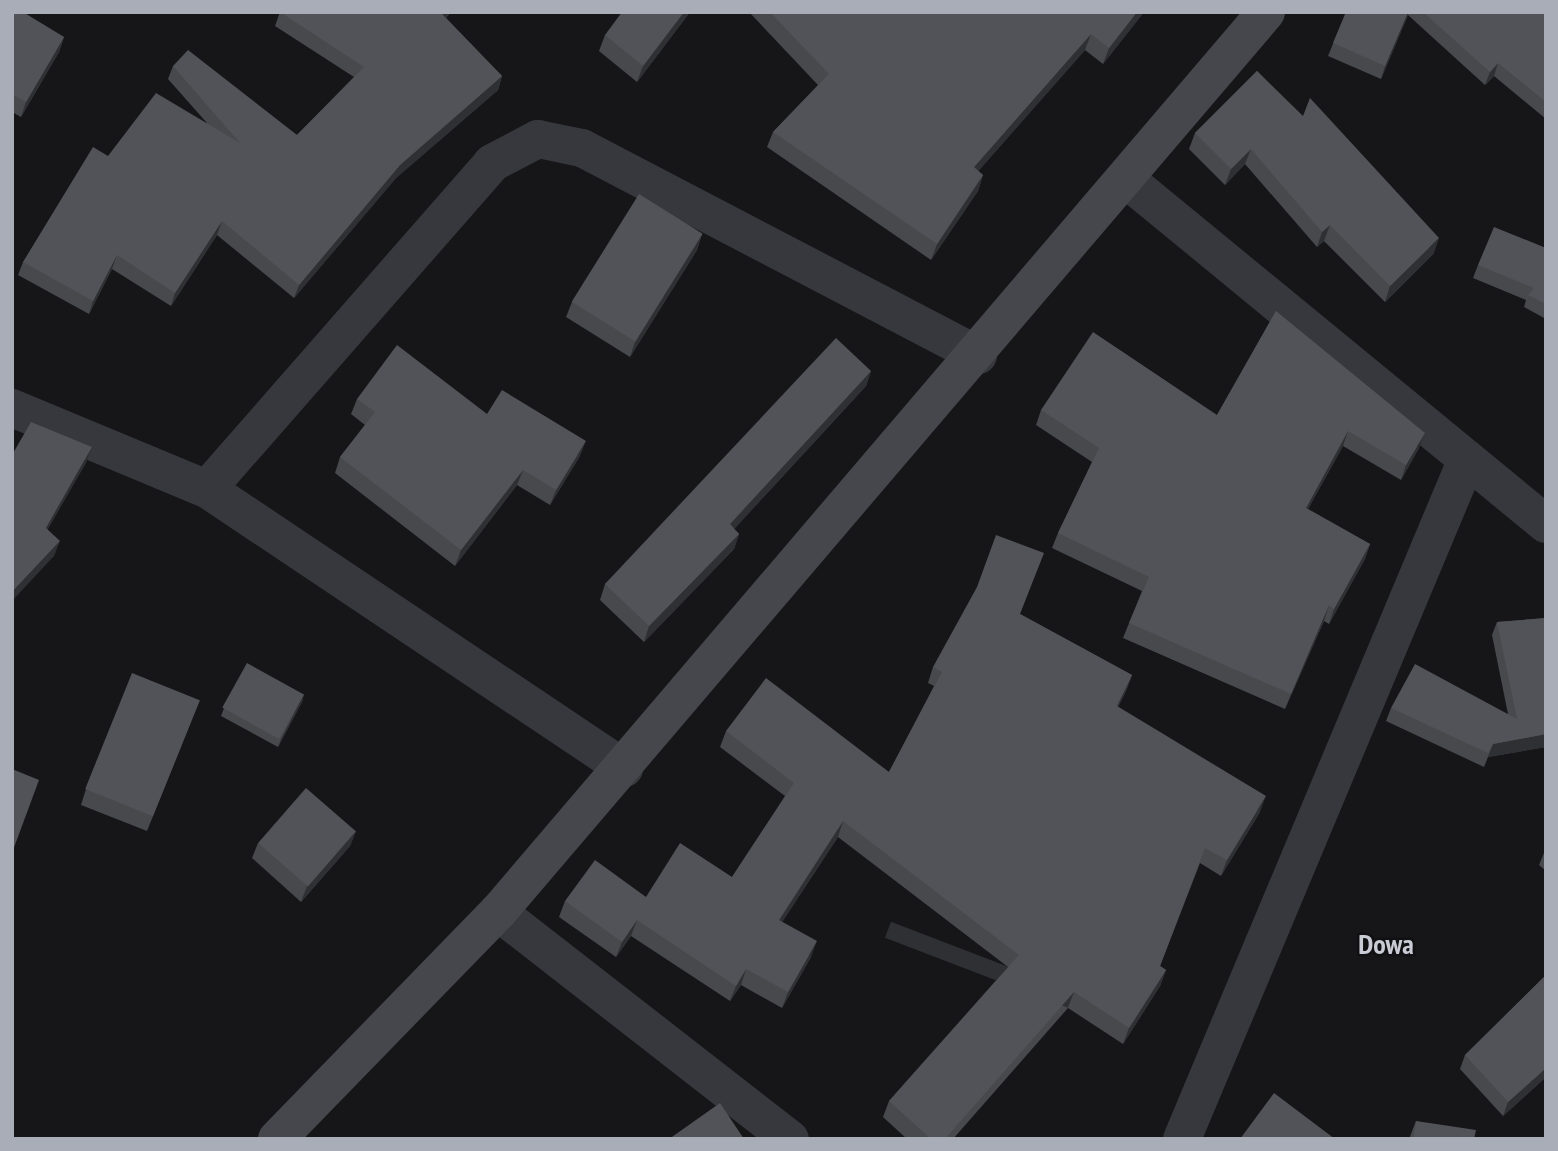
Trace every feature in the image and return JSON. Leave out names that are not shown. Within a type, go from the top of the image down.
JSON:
[{"type":"main road","points":[[277,1139],[498,912],[978,355],[1266,12]]},
{"type":"street","points":[[207,489],[492,163],[538,139],[582,148],[978,355]]},
{"type":"street","points":[[1127,180],[1546,524]]},
{"type":"street","points":[[12,408],[207,489],[624,768]]},
{"type":"street","points":[[1182,1139],[1467,459]]},
{"type":"street","points":[[498,912],[790,1139]]},
{"type":"building","points":[[12,12],[23,12],[64,37],[26,102],[12,94]]},
{"type":"building","points":[[280,12],[443,12],[502,76],[400,165],[299,285],[222,221],[175,293],[117,255],[93,301],[23,262],[93,147],[108,156],[156,93],[240,143],[173,66],[188,50],[297,135],[364,67]]},
{"type":"building","points":[[622,12],[684,12],[643,66],[605,35]]},
{"type":"building","points":[[770,12],[1137,12],[1109,48],[1091,34],[974,167],[983,175],[937,244],[773,132],[829,74]]},
{"type":"building","points":[[1346,12],[1408,12],[1385,66],[1333,43]]},
{"type":"building","points":[[1423,12],[1546,12],[1546,102],[1498,63],[1490,72]]},
{"type":"building","points":[[1257,71],[1303,116],[1310,98],[1439,238],[1390,286],[1330,225],[1322,232],[1251,149],[1231,169],[1195,133]]},
{"type":"building","points":[[639,194],[703,234],[635,341],[572,302]]},
{"type":"building","points":[[1494,227],[1546,248],[1546,304],[1528,295],[1534,288],[1478,265]]},
{"type":"building","points":[[1276,311],[1425,433],[1406,465],[1348,431],[1306,508],[1370,544],[1334,609],[1329,605],[1291,694],[1129,623],[1149,577],[1058,533],[1099,448],[1041,410],[1093,332],[1217,415]]},
{"type":"building","points":[[836,338],[871,371],[730,524],[739,534],[649,626],[605,584]]},
{"type":"building","points":[[397,345],[487,414],[502,390],[586,441],[556,490],[523,470],[461,550],[340,457],[375,412],[357,399]]},
{"type":"building","points":[[31,422],[92,447],[46,528],[60,541],[12,592],[12,455]]},
{"type":"building","points":[[996,535],[1044,553],[1020,614],[1132,675],[1117,706],[1266,796],[1227,860],[1205,848],[1160,966],[1166,970],[1129,1028],[1074,992],[945,1139],[931,1139],[889,1101],[1019,955],[843,821],[779,920],[817,941],[788,992],[746,969],[736,986],[637,920],[622,942],[565,901],[595,860],[646,897],[680,843],[732,877],[794,783],[726,731],[766,678],[889,772],[942,672],[933,667],[977,587]]},
{"type":"building","points":[[1546,618],[1546,734],[1493,744],[1488,753],[1391,708],[1415,664],[1517,719],[1497,622]]},
{"type":"building","points":[[247,663],[304,695],[279,739],[222,708]]},
{"type":"building","points":[[132,673],[200,700],[153,816],[85,789]]},
{"type":"building","points":[[12,769],[39,780],[12,853]]},
{"type":"building","points":[[306,788],[356,831],[308,886],[258,843]]},
{"type":"building","points":[[1546,975],[1546,1068],[1508,1102],[1465,1055]]},
{"type":"building","points":[[1274,1093],[1335,1139],[1240,1139]]},
{"type":"building","points":[[720,1103],[744,1139],[669,1139]]},
{"type":"building","points":[[1416,1121],[1476,1130],[1474,1139],[1413,1139]]},
{"type":"district","name":"Dowa","points":[[1386,944]]}]
